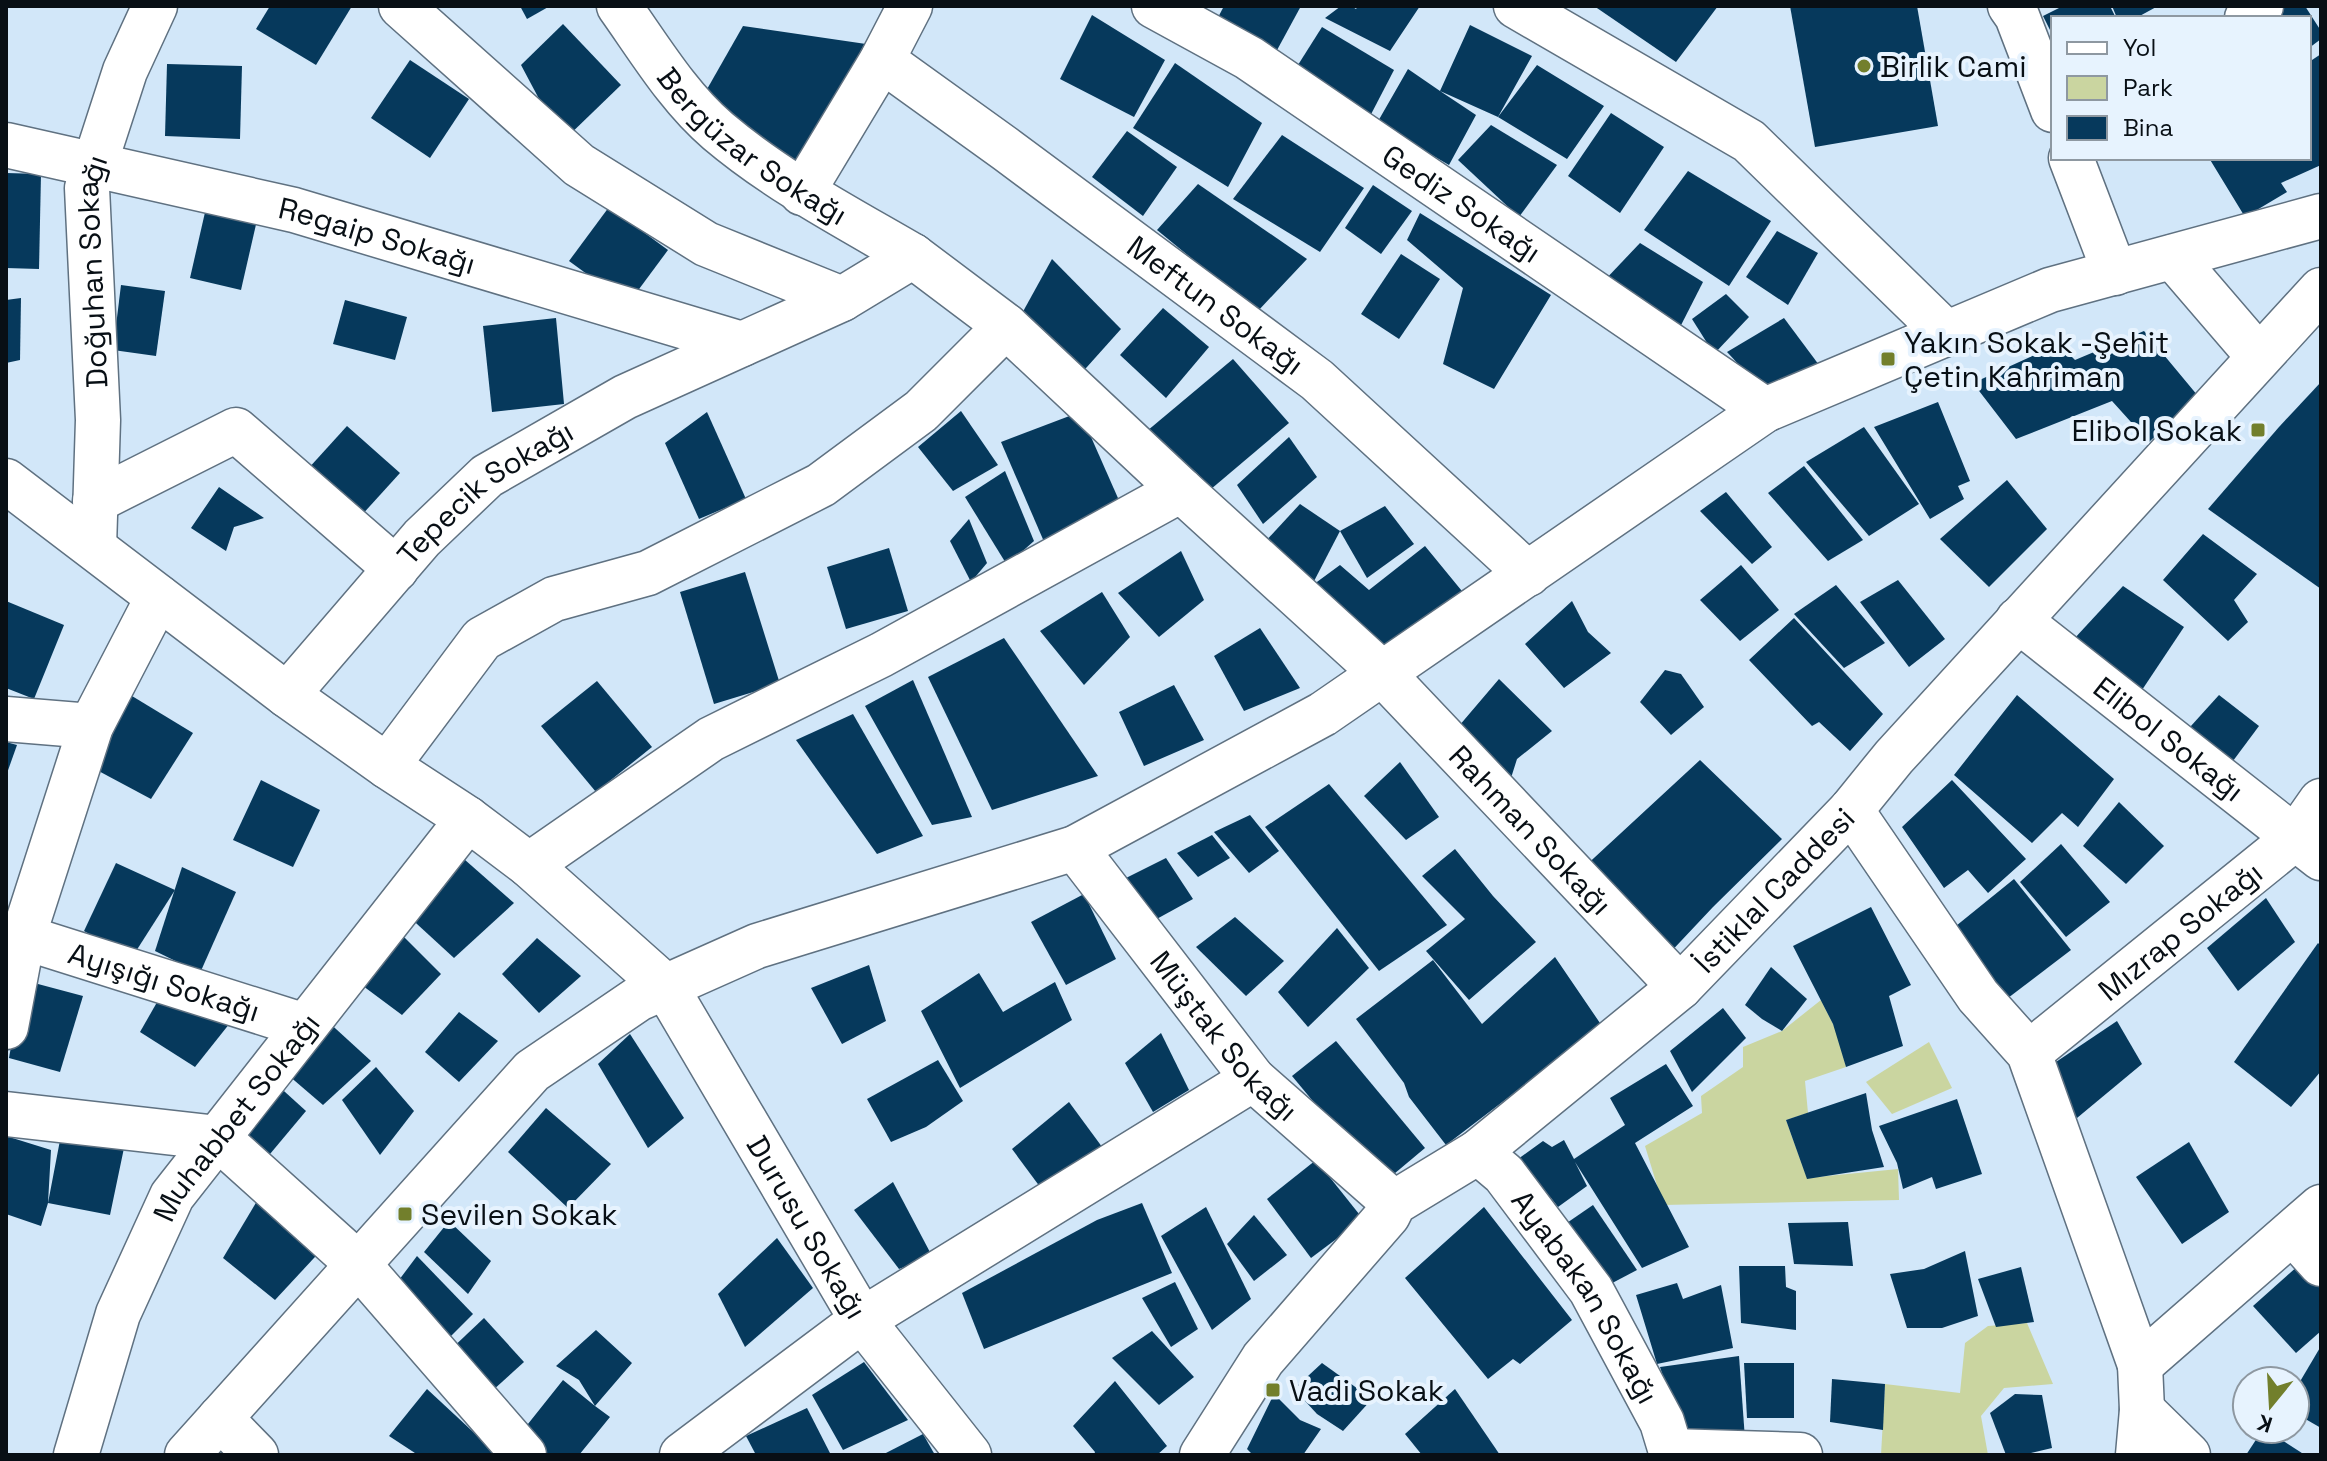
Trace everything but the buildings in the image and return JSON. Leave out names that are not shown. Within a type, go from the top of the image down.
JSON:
[{"type":"street","name":"Doğuhan Sokağı","points":[[94,547],[98,420],[87,188],[125,71],[155,6]]},
{"type":"street","points":[[401,6],[579,165],[706,244],[842,299]]},
{"type":"street","points":[[802,193],[882,60],[910,6]]},
{"type":"street","name":"Gediz Sokağı","points":[[1154,6],[1249,58],[1765,410]]},
{"type":"street","points":[[1516,6],[1749,141],[1947,334]]},
{"type":"street","points":[[2010,6],[2017,16],[2051,105]]},
{"type":"street","name":"Bergüzar Sokağı","points":[[640,17],[676,85],[716,130],[802,193],[913,256],[1006,326]]},
{"type":"street","name":"Meftun Sokağı","points":[[882,60],[1317,380],[1528,574]]},
{"type":"street","name":"Regaip Sokağı","points":[[6,145],[294,210],[742,344]]},
{"type":"street","points":[[2079,162],[2115,273]]},
{"type":"street","points":[[187,1455],[532,1071],[638,999],[757,946],[1075,848],[1323,714],[1765,410],[2050,290],[2321,216]]},
{"type":"street","name":"Tepecik Sokağı","points":[[287,695],[422,538],[487,476],[625,397],[842,299],[913,256]]},
{"type":"street","points":[[2173,257],[2259,357]]},
{"type":"street","name":"İstiklal Caddesi","points":[[1202,1455],[1263,1359],[1388,1215],[1394,1203],[1478,1152],[1680,987],[1851,810],[1894,757],[2321,290]]},
{"type":"street","points":[[6,481],[287,695],[387,766],[482,639],[554,599],[648,573],[821,485],[921,411],[1006,326],[1181,490],[881,655],[711,739],[529,865]]},
{"type":"street","points":[[95,501],[236,430],[396,569]]},
{"type":"street","name":"Rahman Sokağı","points":[[1181,490],[1383,674],[1680,987]]},
{"type":"street","points":[[6,1027],[23,937],[91,726],[158,597]]},
{"type":"street","name":"Elibol Sokağı","points":[[2018,620],[2308,848]]},
{"type":"street","points":[[6,719],[91,726]]},
{"type":"street","name":"Durusu Sokağı","points":[[387,766],[468,819],[529,865],[666,987],[862,1320],[969,1455]]},
{"type":"street","name":"Mızrap Sokağı","points":[[2029,1053],[2308,848],[2321,801]]},
{"type":"street","points":[[1851,810],[1978,996],[2029,1053],[2140,1365],[2142,1410],[2138,1455]]},
{"type":"street","name":"Muhabbet Sokağı","points":[[76,1455],[118,1314],[172,1196],[468,819]]},
{"type":"street","name":"Müştak Sokağı","points":[[1075,848],[1253,1079],[1394,1203]]},
{"type":"street","name":"Ayışığı Sokağı","points":[[23,937],[305,1026]]},
{"type":"street","points":[[682,1455],[862,1320],[1253,1079]]},
{"type":"street","points":[[6,1114],[218,1138],[358,1264],[524,1455]]},
{"type":"street","name":"Ayabakan Sokağı","points":[[1478,1152],[1504,1174],[1591,1290],[1662,1422],[1671,1453]]},
{"type":"street","points":[[2140,1365],[2312,1234]]},
{"type":"street","points":[[2142,1410],[2188,1455]]},
{"type":"street","points":[[220,1418],[256,1455]]},
{"type":"street","points":[[1671,1453],[1800,1455]]},
{"type":"green space","points":[[1821,1000],[1837,1032],[1846,1067],[1805,1081],[1808,1113],[1786,1120],[1807,1178],[1898,1169],[1899,1200],[1663,1205],[1645,1146],[1702,1113],[1701,1096],[1743,1067],[1743,1047],[1782,1031]]},
{"type":"green space","points":[[1929,1042],[1952,1088],[1892,1114],[1866,1082]]},
{"type":"green space","points":[[2027,1323],[2053,1384],[2004,1388],[1981,1416],[1988,1455],[1881,1455],[1885,1384],[1960,1393],[1965,1343],[1988,1326]]},
{"type":"place","name":"Birlik Cami","points":[[1864,66]]},
{"type":"place","name":"Yakın Sokak -Şehit Çetin Kahriman","points":[[1888,359]]},
{"type":"place","name":"Elibol Sokak","points":[[2258,430]]},
{"type":"place","name":"Sevilen Sokak","points":[[405,1214]]},
{"type":"place","name":"Vadi Sokak","points":[[1273,1390]]}]
